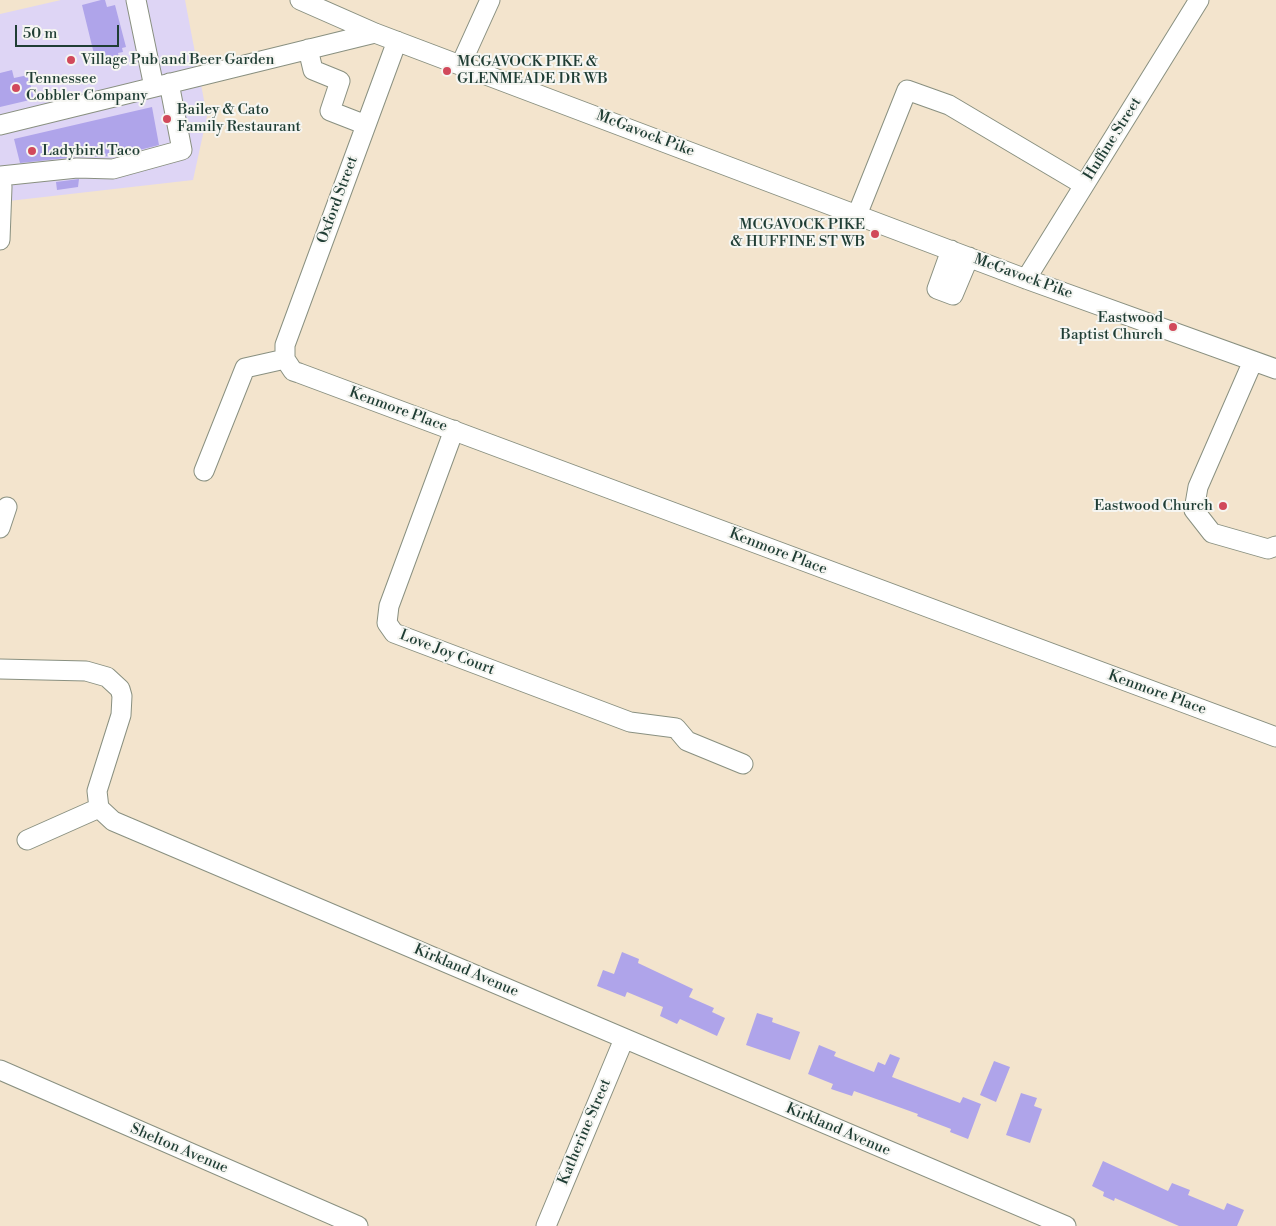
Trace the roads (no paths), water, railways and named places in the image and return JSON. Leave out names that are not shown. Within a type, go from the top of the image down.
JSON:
[{"type":"street","points":[[0,240],[0,177],[77,168],[113,169],[182,150],[136,0]]},
{"type":"street","name":"McGavock Pike","points":[[300,0],[375,33],[1026,279],[1276,369]]},
{"type":"street","points":[[461,64],[490,0]]},
{"type":"street","name":"Huffine Street","points":[[1026,279],[1199,0]]},
{"type":"street","points":[[0,125],[375,33]]},
{"type":"street","name":"Oxford Street","points":[[285,359],[285,345],[397,41]]},
{"type":"street","points":[[308,49],[313,70],[340,81],[330,111],[366,124]]},
{"type":"street","points":[[857,215],[907,90],[949,105],[1084,185]]},
{"type":"street","points":[[951,250],[936,288],[952,295],[969,257]]},
{"type":"street","points":[[204,471],[245,368],[285,359]]},
{"type":"street","name":"Kenmore Place","points":[[285,359],[293,371],[1276,737]]},
{"type":"street","points":[[1253,361],[1198,487],[1194,510],[1212,533],[1268,549],[1276,546]]},
{"type":"street","name":"Love Joy Court","points":[[454,430],[389,606],[387,623],[394,633],[630,722],[676,728],[687,741],[743,764]]},
{"type":"street","points":[[0,528],[7,506]]},
{"type":"street","points":[[0,669],[86,671],[107,676],[120,689],[122,696],[121,715],[97,792],[99,808],[27,840]]},
{"type":"street","name":"Kirkland Avenue","points":[[99,808],[113,821],[624,1039],[1042,1221],[1066,1226]]},
{"type":"street","name":"Katherine Street","points":[[546,1226],[624,1039]]},
{"type":"street","name":"Shelton Avenue","points":[[0,1070],[358,1226]]},
{"type":"place","name":"Village Pub and Beer Garden","points":[[71,60]]},
{"type":"place","name":"MCGAVOCK PIKE & GLENMEADE DR WB","points":[[447,71]]},
{"type":"place","name":"Tennessee Cobbler Company","points":[[16,88]]},
{"type":"place","name":"Bailey & Cato Family Restaurant","points":[[167,119]]},
{"type":"place","name":"Ladybird Taco","points":[[32,151]]},
{"type":"place","name":"MCGAVOCK PIKE & HUFFINE ST WB","points":[[875,234]]},
{"type":"place","name":"Eastwood Baptist Church","points":[[1173,327]]},
{"type":"place","name":"Eastwood Church","points":[[1223,506]]}]
